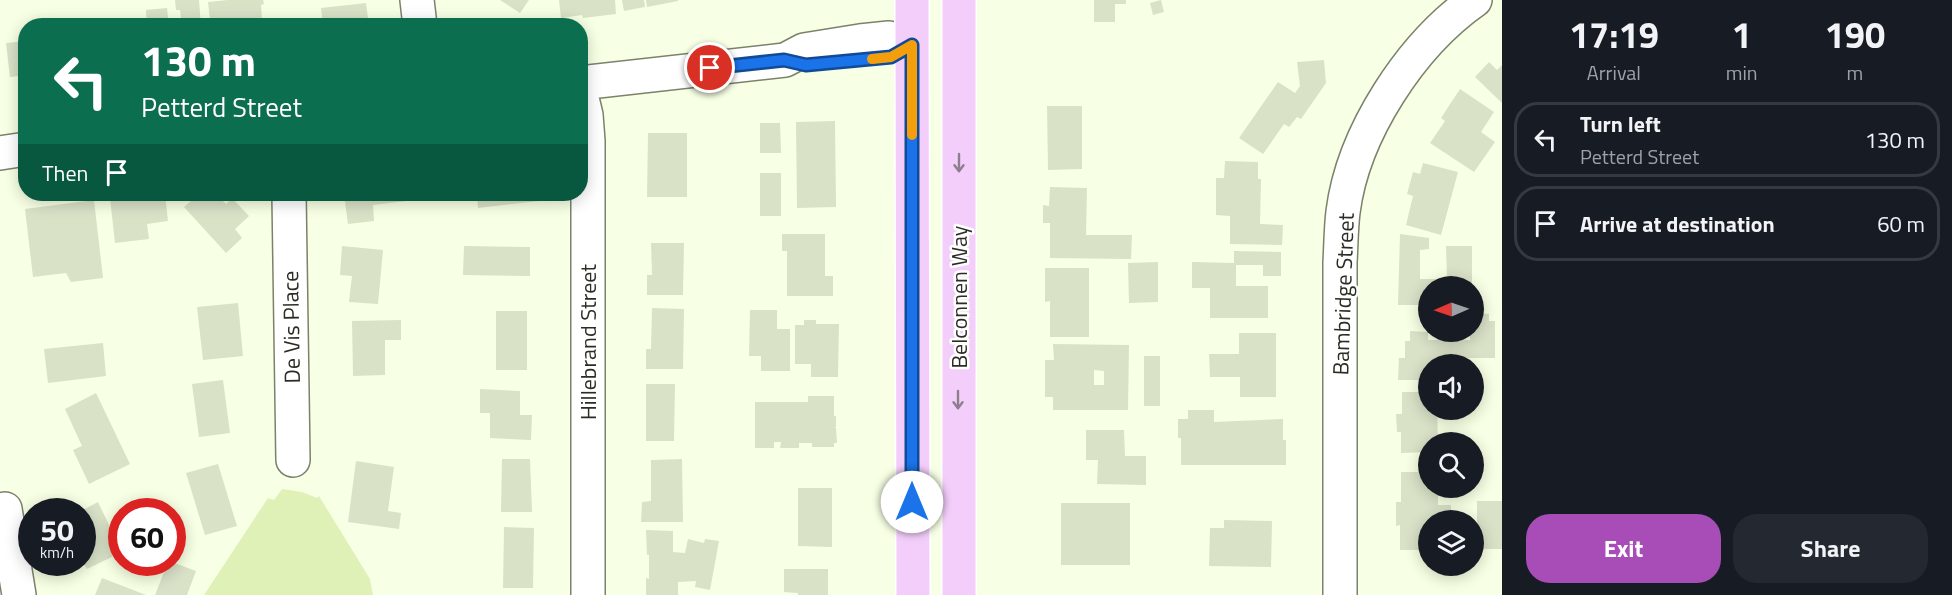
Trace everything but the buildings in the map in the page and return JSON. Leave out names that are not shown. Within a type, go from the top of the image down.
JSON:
[{"type":"main road","name":"Belconnen Way","points":[[912,0],[913,595]]},
{"type":"main road","points":[[912,45],[926,38],[946,0]]},
{"type":"main road","name":"Belconnen Way","points":[[959,0],[959,595]]},
{"type":"main road","points":[[912,45],[931,56],[937,63],[959,117]]},
{"type":"street","points":[[417,0],[419,18]]},
{"type":"street","name":"Bambridge Street","points":[[1340,595],[1340,262],[1343,210],[1356,160],[1378,111],[1408,65],[1469,2]]},
{"type":"street","points":[[588,82],[784,60],[804,50],[860,41],[889,38],[912,45]]},
{"type":"street","name":"Hillebrand Street","points":[[588,141],[588,595]]},
{"type":"street","points":[[0,153],[18,150]]},
{"type":"street","name":"De Vis Place","points":[[290,201],[293,460]]},
{"type":"street","points":[[5,509],[19,595]]},
{"type":"green space","points":[[282,489],[302,492],[317,498],[319,496],[370,579],[373,595],[204,595],[268,498],[274,500]]},
{"type":"slow traffic","points":[[872,59],[891,57],[912,45],[912,135]]},
{"type":"route","points":[[710,68],[784,60],[806,65],[891,57],[912,45],[912,502]]}]
